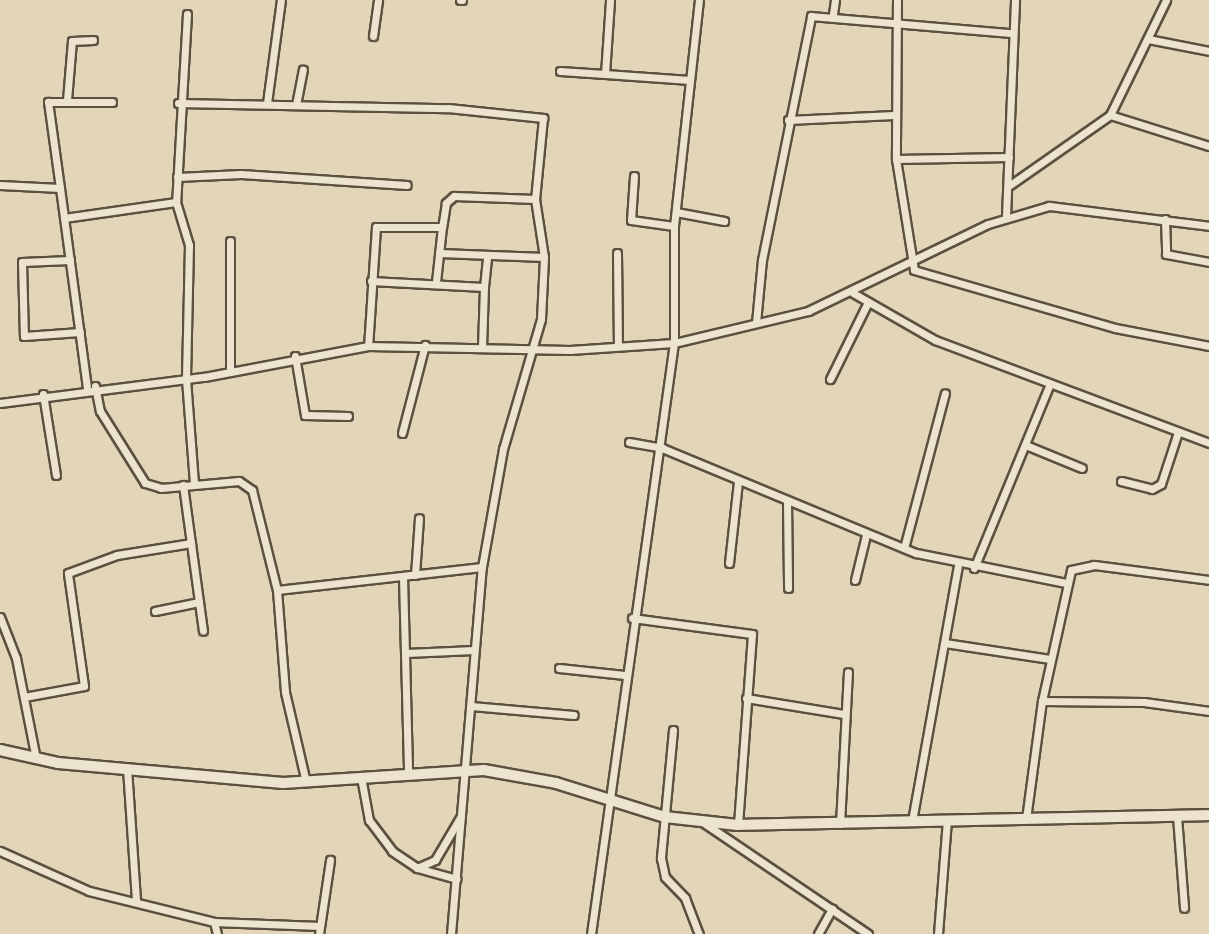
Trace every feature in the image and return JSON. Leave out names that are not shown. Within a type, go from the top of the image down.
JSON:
[{"type":"main road","points":[[0,750],[36,759],[306,782],[408,772],[467,770],[527,777],[665,817],[738,825],[1209,815]]},
{"type":"street","points":[[267,103],[281,0]]},
{"type":"street","points":[[373,37],[378,0]]},
{"type":"street","points":[[605,74],[610,0]]},
{"type":"street","points":[[591,934],[632,618],[662,449],[674,343],[674,226],[699,0]]},
{"type":"street","points":[[833,14],[835,0]]},
{"type":"street","points":[[897,0],[894,115],[896,159],[912,263],[921,275],[1057,313],[1209,346]]},
{"type":"street","points":[[1006,216],[1010,185],[1010,33],[1015,0]]},
{"type":"street","points":[[1010,185],[1110,115],[1166,0]]},
{"type":"street","points":[[187,14],[178,103],[176,202],[189,246],[186,379],[194,484]]},
{"type":"street","points":[[756,323],[788,120],[811,16],[833,14],[1010,33]]},
{"type":"street","points":[[1148,39],[1209,51]]},
{"type":"street","points":[[67,100],[72,41],[93,40]]},
{"type":"street","points":[[296,106],[303,70]]},
{"type":"street","points":[[560,71],[690,80]]},
{"type":"street","points":[[112,102],[67,100],[46,105],[80,332],[91,387],[100,411],[135,473],[151,486],[247,483],[277,590],[285,692],[306,782]]},
{"type":"street","points":[[178,103],[267,103],[541,116],[535,199],[544,257],[537,349],[503,449],[482,567],[467,770],[451,934]]},
{"type":"street","points":[[788,120],[894,115]]},
{"type":"street","points":[[1110,115],[1209,146]]},
{"type":"street","points":[[896,159],[1009,158]]},
{"type":"street","points":[[177,177],[241,174],[407,185]]},
{"type":"street","points":[[634,176],[631,220],[674,226]]},
{"type":"street","points":[[0,185],[60,188]]},
{"type":"street","points":[[436,282],[448,198],[535,199]]},
{"type":"street","points":[[64,218],[176,202]]},
{"type":"street","points":[[0,402],[91,387],[186,379],[230,372],[295,356],[368,346],[537,349],[674,343],[756,323],[853,293],[1006,216],[1075,205],[1209,226]]},
{"type":"street","points":[[676,212],[724,221]]},
{"type":"street","points":[[1165,219],[1166,254],[1209,262]]},
{"type":"street","points":[[368,346],[371,281],[379,223],[443,227]]},
{"type":"street","points":[[230,241],[230,372]]},
{"type":"street","points":[[439,253],[544,257]]},
{"type":"street","points":[[617,253],[618,346]]},
{"type":"street","points":[[482,348],[487,256]]},
{"type":"street","points":[[69,260],[22,262],[24,336],[80,332]]},
{"type":"street","points":[[371,281],[436,282],[484,287]]},
{"type":"street","points":[[853,293],[935,340],[1209,443]]},
{"type":"street","points":[[830,379],[868,302]]},
{"type":"street","points":[[402,433],[425,345]]},
{"type":"street","points":[[295,356],[305,415],[348,416]]},
{"type":"street","points":[[974,568],[1028,446],[1050,384]]},
{"type":"street","points":[[904,548],[945,393]]},
{"type":"street","points":[[43,394],[55,475]]},
{"type":"street","points":[[1121,481],[1152,489],[1161,485],[1178,432]]},
{"type":"street","points":[[629,442],[662,449],[866,535],[958,566],[1066,583]]},
{"type":"street","points":[[1028,446],[1082,468]]},
{"type":"street","points":[[729,563],[738,481]]},
{"type":"street","points":[[183,485],[203,631]]},
{"type":"street","points":[[787,501],[788,588]]},
{"type":"street","points":[[415,575],[419,518]]},
{"type":"street","points":[[855,580],[866,535]]},
{"type":"street","points":[[24,696],[84,686],[68,573],[117,555],[191,543]]},
{"type":"street","points":[[1026,818],[1042,701],[1066,583],[1081,565],[1209,580]]},
{"type":"street","points":[[912,821],[958,566]]},
{"type":"street","points":[[277,590],[482,567]]},
{"type":"street","points":[[403,577],[408,772]]},
{"type":"street","points":[[155,611],[199,601]]},
{"type":"street","points":[[0,617],[24,696],[36,759]]},
{"type":"street","points":[[632,618],[752,634],[738,825]]},
{"type":"street","points":[[945,643],[1050,659]]},
{"type":"street","points":[[406,653],[474,650]]},
{"type":"street","points":[[559,668],[625,675]]},
{"type":"street","points":[[840,824],[848,672]]},
{"type":"street","points":[[746,698],[844,714]]},
{"type":"street","points":[[1042,701],[1144,702],[1209,711]]},
{"type":"street","points":[[471,706],[574,715]]},
{"type":"street","points":[[673,730],[665,817],[664,877],[685,898],[699,934]]},
{"type":"street","points":[[127,767],[136,900]]},
{"type":"street","points":[[361,778],[369,820],[391,851],[416,868],[457,879]]},
{"type":"street","points":[[416,868],[435,860],[463,813]]},
{"type":"street","points":[[1177,816],[1184,908]]},
{"type":"street","points":[[938,934],[947,820]]},
{"type":"street","points":[[703,822],[868,934]]},
{"type":"street","points":[[0,851],[69,884],[214,922],[319,930],[331,860]]},
{"type":"street","points":[[818,934],[832,909]]},
{"type":"street","points":[[214,922],[217,934]]}]
